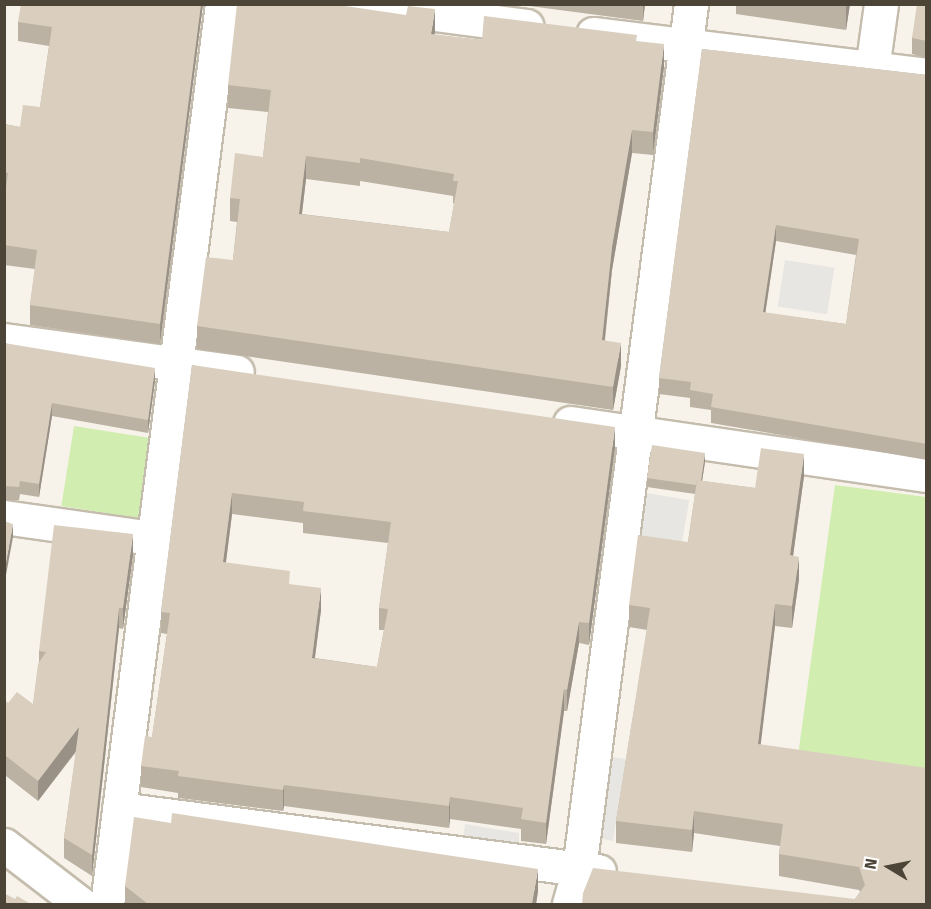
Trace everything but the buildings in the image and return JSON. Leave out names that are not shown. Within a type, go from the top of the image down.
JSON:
[{"type":"street","points":[[107,904],[222,4]]},
{"type":"street","points":[[359,4],[927,75]]},
{"type":"street","points":[[569,904],[579,869],[691,4]]},
{"type":"street","points":[[872,69],[881,4]]},
{"type":"street","points":[[4,339],[267,376]]},
{"type":"street","points":[[544,419],[927,475]]},
{"type":"street","points":[[4,517],[154,538]]},
{"type":"street","points":[[119,808],[625,875]]},
{"type":"street","points":[[4,845],[81,904]]},
{"type":"green space","points":[[74,426],[158,439],[145,519],[61,506]]},
{"type":"green space","points":[[835,485],[926,497],[926,781],[797,763]]},
{"type":"shaded area","points":[[785,260],[834,268],[827,314],[778,306]]},
{"type":"shaded area","points":[[642,492],[689,500],[680,554],[632,546]]},
{"type":"shaded area","points":[[606,756],[632,760],[623,777],[613,841],[593,837]]},
{"type":"shaded area","points":[[465,824],[519,833],[519,843],[563,851],[463,841]]}]
